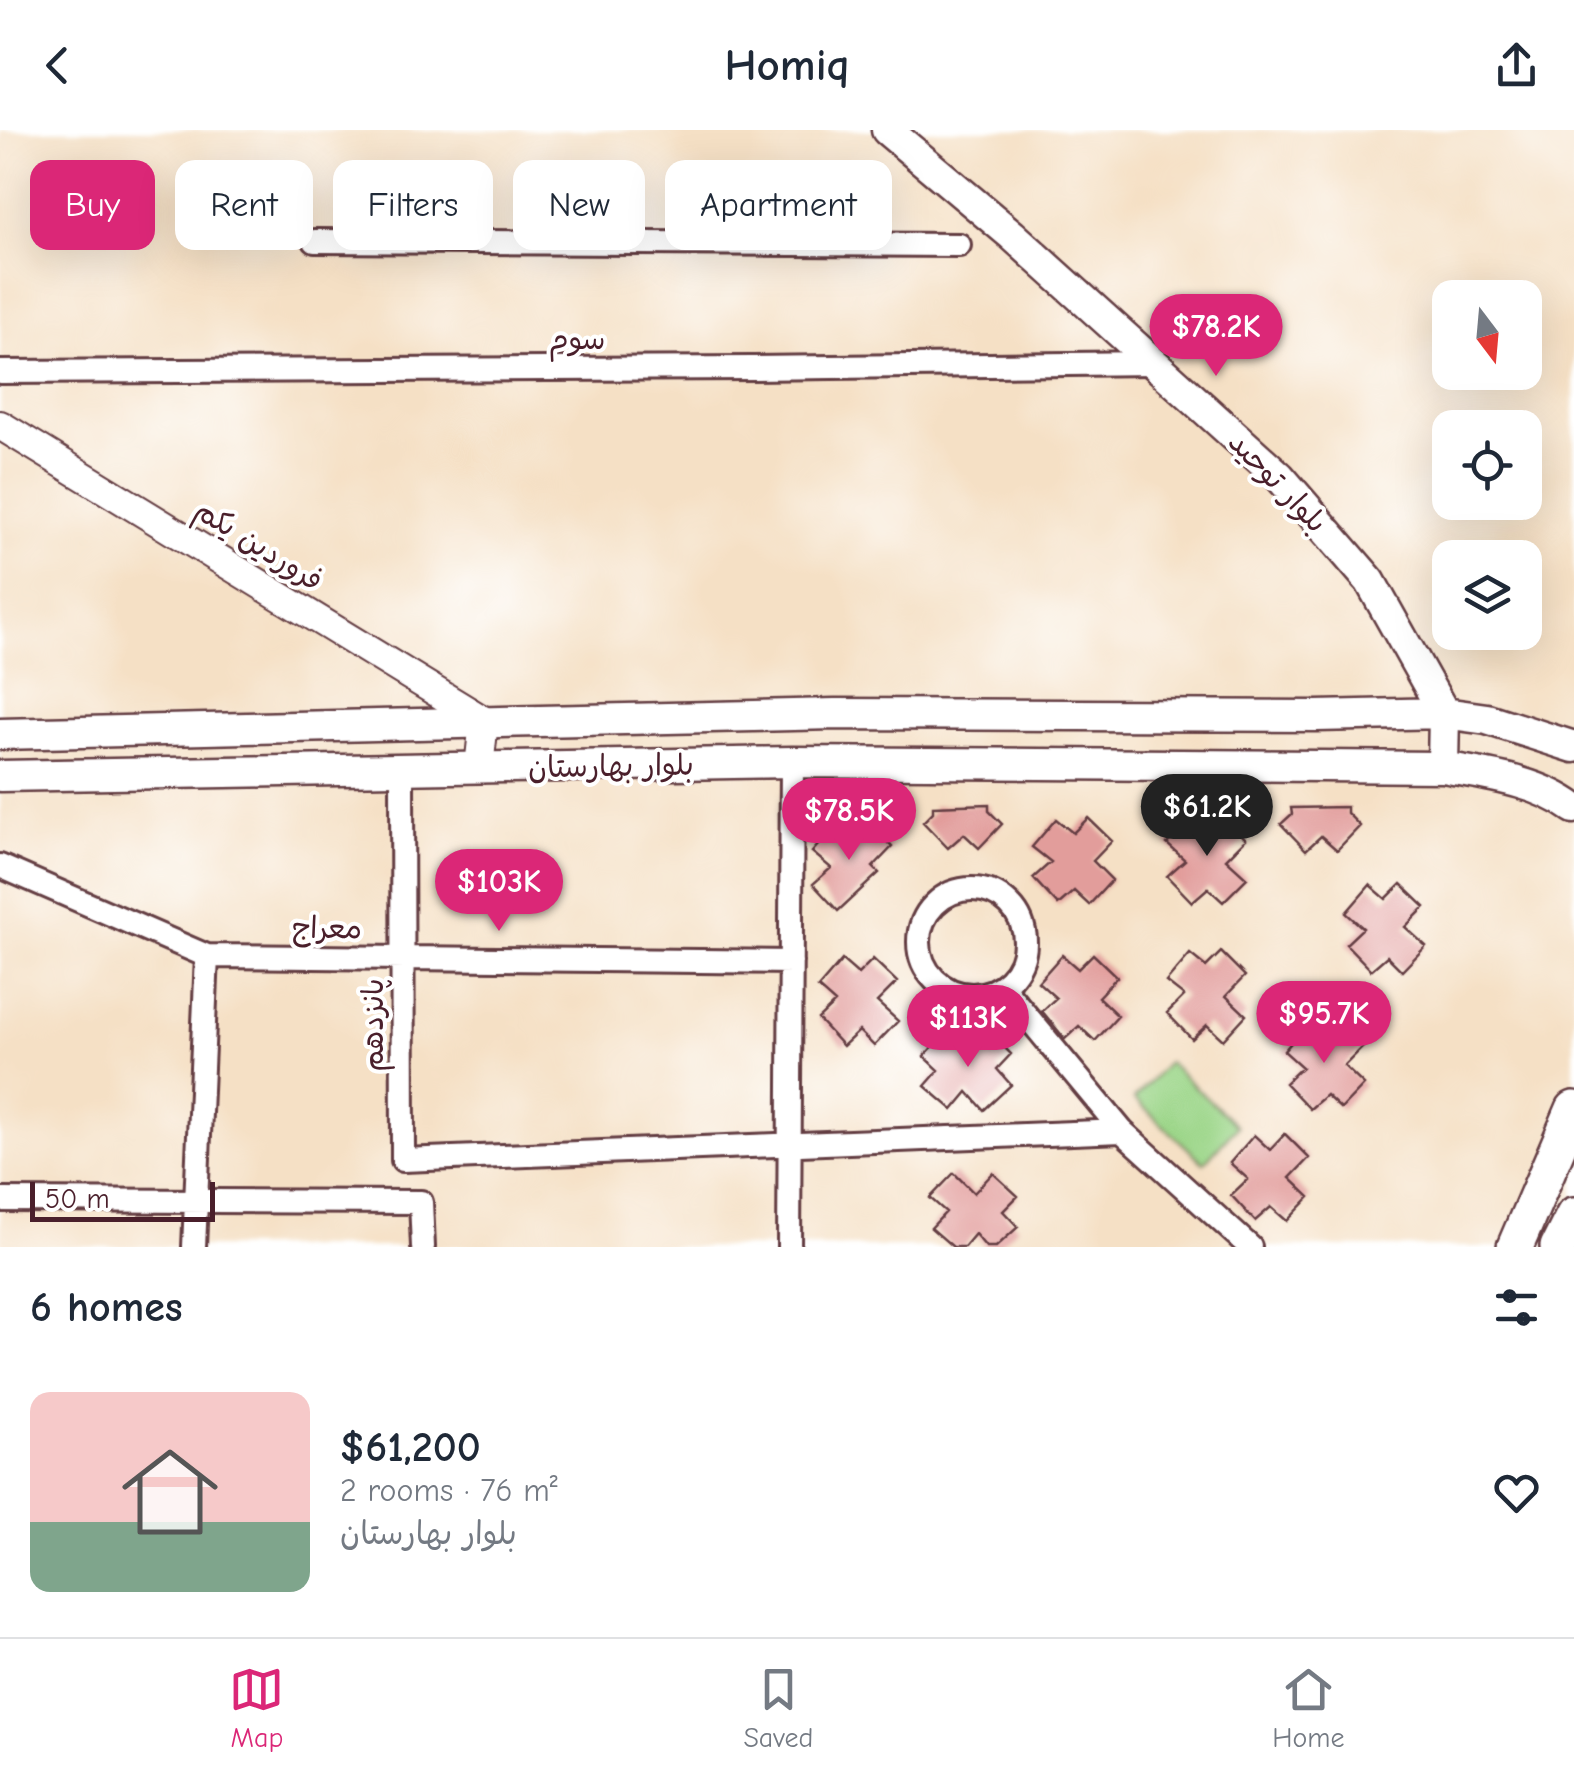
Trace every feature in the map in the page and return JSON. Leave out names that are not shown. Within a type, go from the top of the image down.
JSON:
[{"type":"main road","name":"بلوار توحید","points":[[887,130],[1012,236],[1280,478],[1370,581],[1444,713]]},
{"type":"main road","name":"بلوار بهارستان","points":[[0,734],[835,714],[1444,713],[1487,719],[1574,746]]},
{"type":"main road","points":[[1443,767],[1444,713]]},
{"type":"main road","name":"بلوار بهارستان","points":[[0,776],[792,762],[1443,767],[1526,786],[1574,808]]},
{"type":"main road","points":[[1515,1247],[1574,1109]]},
{"type":"main road","points":[[1558,1247],[1574,1215]]},
{"type":"street","points":[[315,241],[959,246]]},
{"type":"street","name":"سوم","points":[[0,372],[1154,363]]},
{"type":"street","name":"فروردین یکم","points":[[0,424],[484,721]]},
{"type":"street","points":[[479,768],[484,721]]},
{"type":"street","points":[[788,1247],[792,762]]},
{"type":"street","name":"پانزدهم","points":[[402,770],[403,1160],[789,1144]]},
{"type":"street","name":"معراج","points":[[0,866],[207,956],[791,962]]},
{"type":"street","points":[[969,888],[1002,897],[1015,909],[1026,942],[1015,974],[1002,986],[967,995],[935,980],[924,966],[919,949],[920,930],[937,901],[969,888]]},
{"type":"street","points":[[194,1247],[207,956]]},
{"type":"street","points":[[1002,986],[1122,1131],[1250,1247]]},
{"type":"street","points":[[789,1144],[1122,1131]]},
{"type":"street","points":[[0,1200],[421,1202],[423,1247]]},
{"type":"green space","points":[[1168,1062],[1237,1126],[1204,1163],[1134,1099]]},
{"type":"building","points":[[989,804],[989,811],[1002,824],[979,848],[964,834],[948,848],[923,822],[933,812],[933,806]]},
{"type":"building","points":[[1347,807],[1347,813],[1360,826],[1337,850],[1321,836],[1306,850],[1281,824],[1292,814],[1291,808]]},
{"type":"building","points":[[1222,815],[1246,839],[1226,859],[1247,878],[1223,902],[1208,888],[1192,902],[1167,876],[1185,860],[1167,844],[1191,817],[1207,830]]},
{"type":"building","points":[[1088,818],[1112,841],[1093,861],[1112,880],[1089,905],[1074,891],[1058,905],[1033,878],[1051,862],[1032,847],[1056,819],[1073,833]]},
{"type":"building","points":[[868,823],[892,847],[873,867],[879,873],[838,911],[813,884],[831,868],[812,852],[836,825],[853,839]]},
{"type":"building","points":[[1401,884],[1425,907],[1405,927],[1426,946],[1402,971],[1387,956],[1371,970],[1346,944],[1363,928],[1346,913],[1370,885],[1386,899]]},
{"type":"building","points":[[1221,952],[1245,976],[1226,996],[1246,1015],[1223,1040],[1207,1025],[1192,1039],[1167,1013],[1184,996],[1166,982],[1190,954],[1206,967]]},
{"type":"building","points":[[1093,954],[1117,977],[1098,997],[1118,1016],[1095,1041],[1079,1026],[1065,1039],[1042,1011],[1056,998],[1038,982],[1062,955],[1078,969]]},
{"type":"building","points":[[873,959],[897,982],[877,1002],[898,1021],[874,1046],[859,1031],[843,1046],[818,1019],[835,1003],[818,988],[842,960],[858,974]]},
{"type":"building","points":[[1340,1022],[1364,1046],[1344,1066],[1364,1085],[1341,1109],[1326,1095],[1310,1109],[1285,1083],[1302,1067],[1284,1051],[1308,1023],[1324,1037]]},
{"type":"building","points":[[987,1030],[1011,1054],[997,1069],[1011,1085],[984,1110],[968,1092],[953,1110],[925,1086],[939,1070],[924,1056],[948,1031],[968,1051]]},
{"type":"building","points":[[1285,1134],[1309,1158],[1290,1178],[1310,1197],[1287,1221],[1271,1207],[1255,1221],[1231,1195],[1248,1179],[1230,1163],[1254,1135],[1270,1150]]},
{"type":"building","points":[[954,1173],[974,1193],[993,1173],[1018,1196],[1003,1211],[1018,1227],[996,1247],[986,1247],[975,1234],[964,1247],[953,1247],[931,1228],[946,1212],[930,1198]]}]
